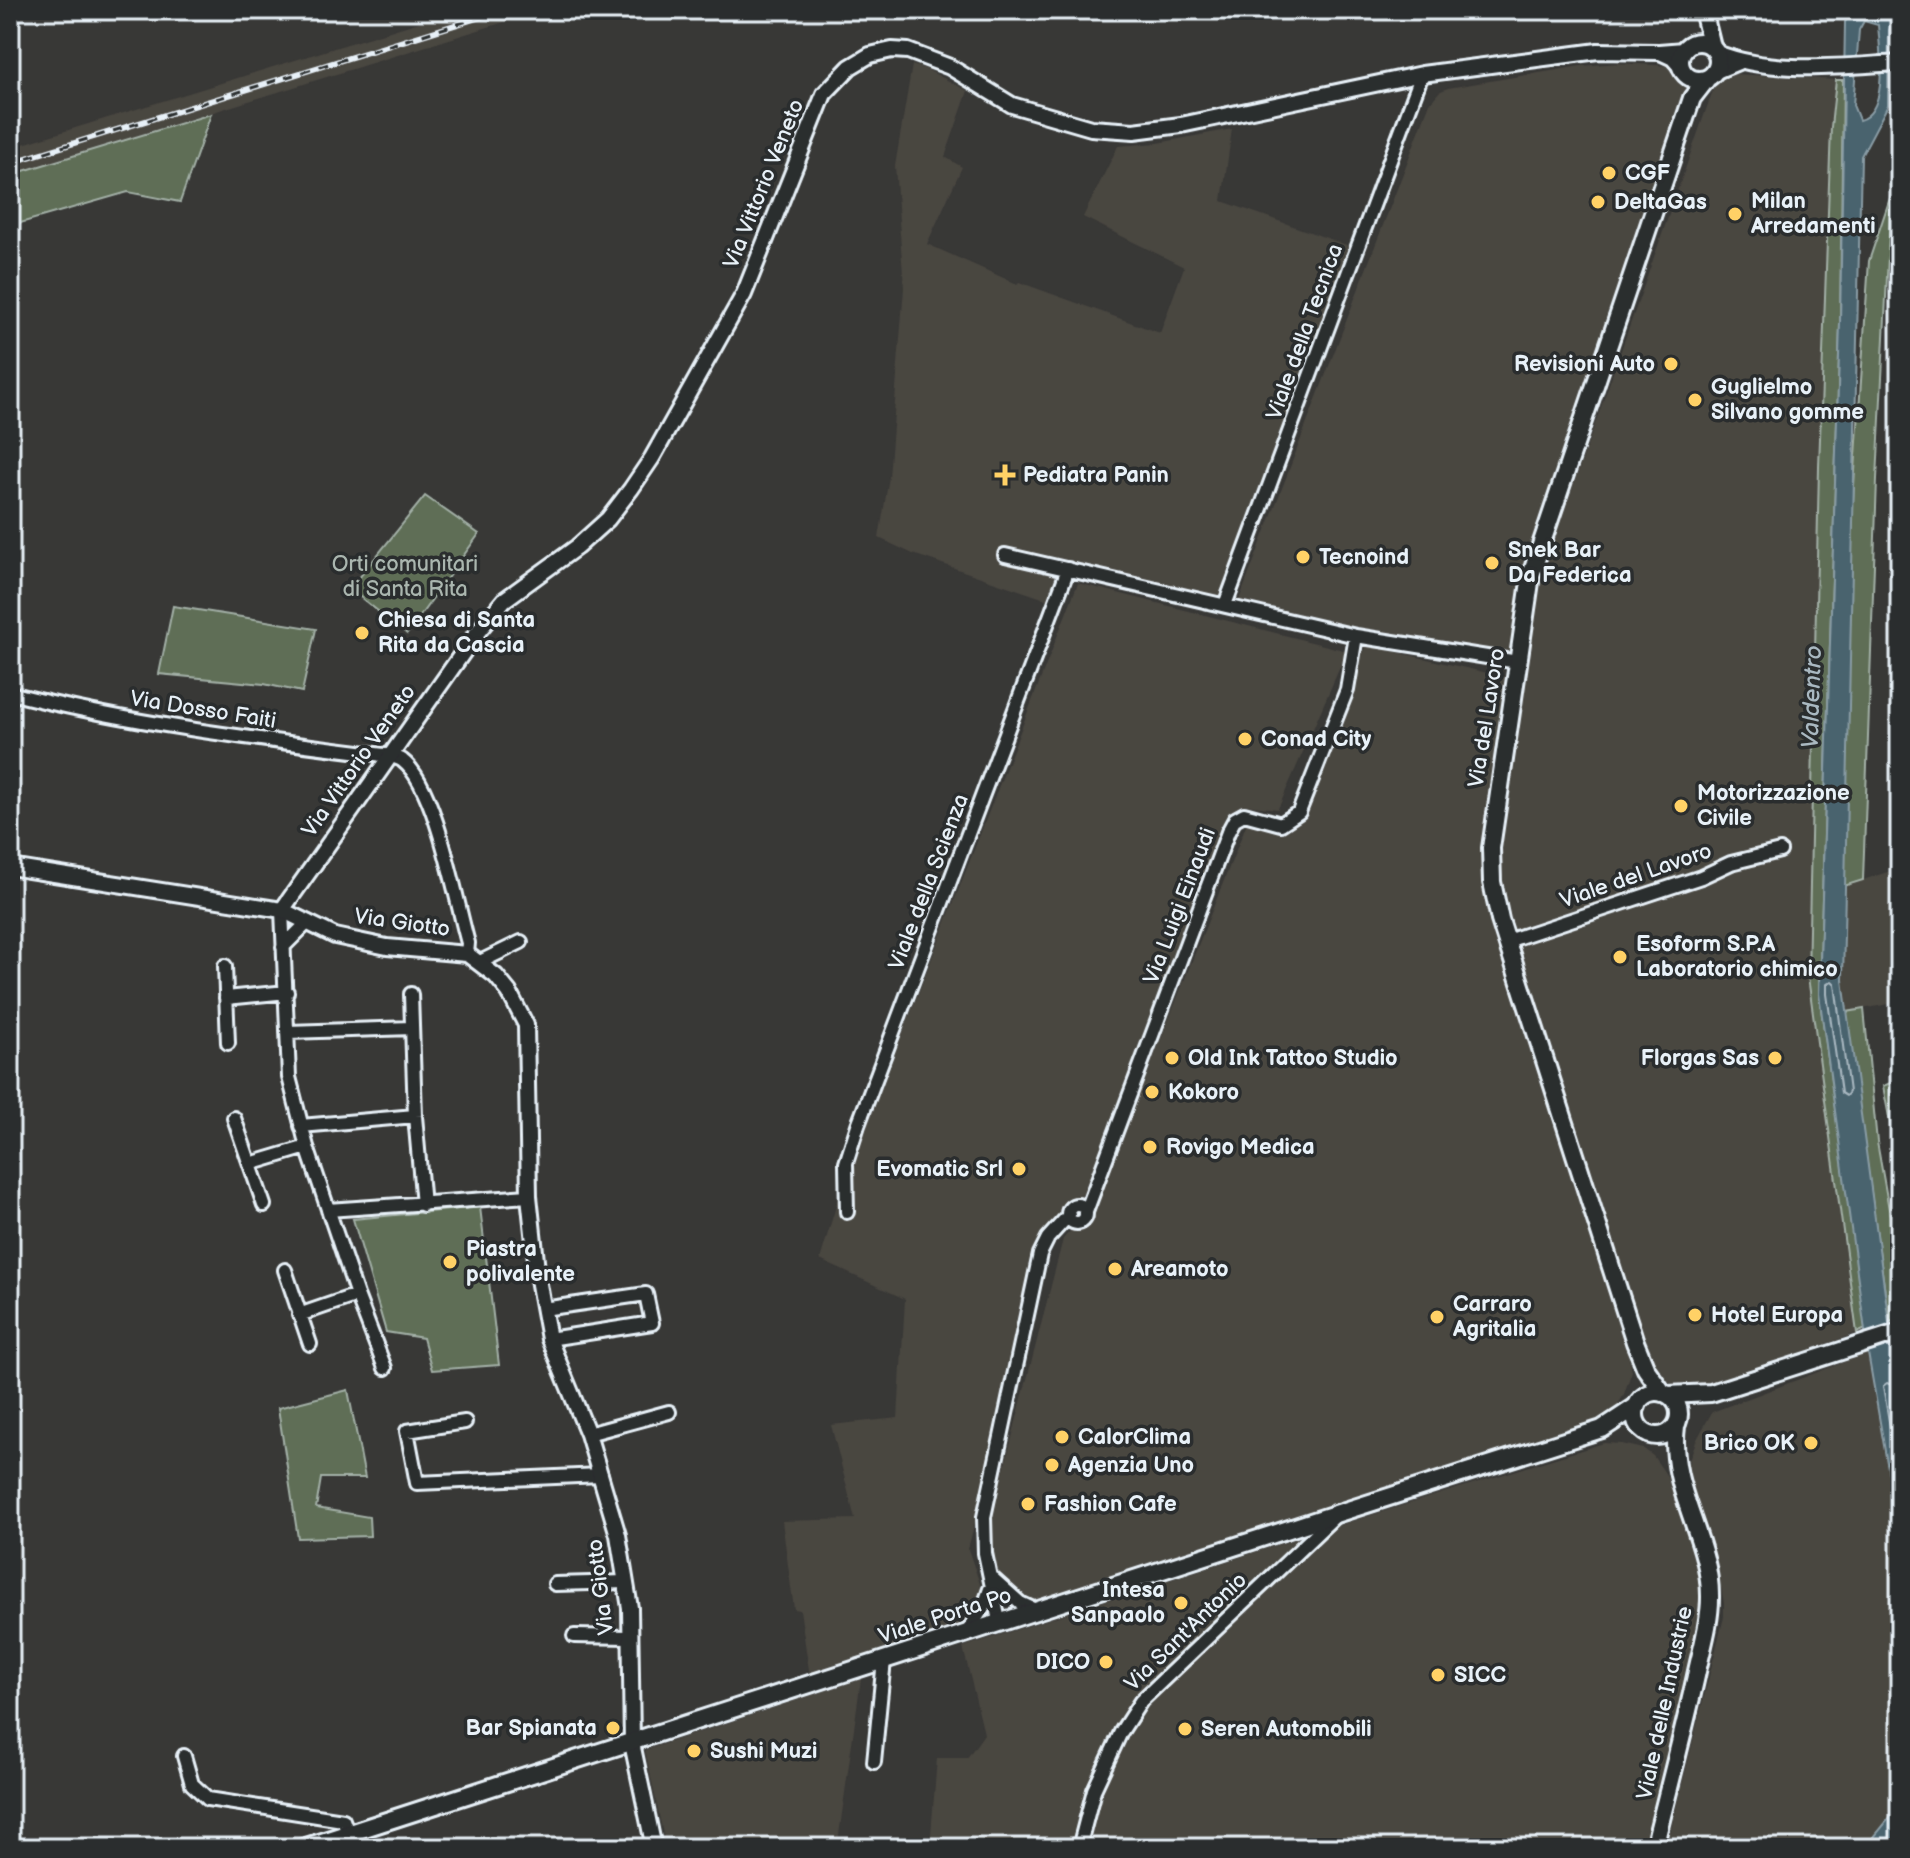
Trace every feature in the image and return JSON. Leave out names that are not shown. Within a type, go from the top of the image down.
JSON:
[{"type":"main road","points":[[1692,98],[1719,62],[1703,14]]},
{"type":"main road","points":[[1692,98],[1686,59],[1703,14]]},
{"type":"main road","points":[[1686,59],[1704,43],[1714,50]]},
{"type":"main road","points":[[1686,59],[1696,81],[1711,75]]},
{"type":"main road","name":"Via del Lavoro","points":[[1638,1350],[1507,941],[1495,900],[1491,848],[1531,575],[1692,98]]},
{"type":"main road","name":"Viale Porta Po","points":[[1602,1429],[1650,1393],[1711,1393],[1898,1333]]},
{"type":"main road","points":[[1638,1350],[1666,1394],[1676,1403],[1677,1423]]},
{"type":"main road","points":[[1638,1350],[1641,1389],[1635,1417],[1646,1433]]},
{"type":"main road","name":"Viale Porta Po","points":[[303,1848],[1005,1619],[1602,1429],[1626,1428],[1661,1436],[1711,1393]]},
{"type":"main road","name":"Viale delle Industrie","points":[[1654,1848],[1690,1701],[1710,1597],[1700,1545],[1677,1475],[1674,1452],[1677,1423]]},
{"type":"main road","name":"Viale delle Industrie","points":[[1646,1433],[1677,1475]]},
{"type":"street","name":"Via Vittorio Veneto","points":[[282,910],[476,634],[504,600],[577,547],[608,519],[652,458],[744,294],[824,94],[850,67],[870,55],[892,50],[908,51],[950,67],[1012,105],[1091,128],[1134,131],[1181,125],[1422,74],[1598,51],[1659,52],[1686,59]]},
{"type":"street","points":[[1714,50],[1738,62],[1837,69],[1898,63]]},
{"type":"street","points":[[1711,75],[1738,62]]},
{"type":"street","name":"Viale della Tecnica","points":[[1225,605],[1422,74]]},
{"type":"street","points":[[1005,555],[1356,636],[1518,662]]},
{"type":"street","name":"Viale della Scienza","points":[[847,1212],[846,1163],[858,1125],[1068,569]]},
{"type":"street","name":"Via Luigi Einaudi","points":[[992,1578],[985,1553],[984,1517],[1040,1254],[1058,1227],[1072,1219],[1073,1207],[1085,1207],[1235,819],[1244,814],[1281,824],[1299,812],[1347,690],[1356,636]]},
{"type":"street","name":"Via Dosso Faiti","points":[[10,693],[72,709],[215,734],[392,756]]},
{"type":"street","points":[[392,756],[404,761],[435,817],[473,958],[521,942]]},
{"type":"street","name":"Viale del Lavoro","points":[[1507,941],[1701,877],[1731,863],[1780,851]]},
{"type":"street","name":"Via Giotto","points":[[10,867],[282,910],[335,936],[387,947],[473,958],[509,992],[526,1025],[529,1196],[543,1309],[549,1339],[588,1434],[601,1475],[618,1535],[626,1582],[630,1608],[632,1743],[651,1847]]},
{"type":"street","points":[[282,910],[289,1077],[307,1147],[385,1368]]},
{"type":"street","points":[[282,944],[308,922]]},
{"type":"street","points":[[225,966],[228,1043]]},
{"type":"street","points":[[226,998],[287,992]]},
{"type":"street","points":[[411,994],[415,1116],[423,1205]]},
{"type":"street","points":[[288,1032],[412,1028]]},
{"type":"street","points":[[301,1126],[415,1116]]},
{"type":"street","points":[[234,1118],[264,1205]]},
{"type":"street","points":[[250,1164],[307,1147]]},
{"type":"street","points":[[328,1210],[529,1196]]},
{"type":"street","points":[[285,1270],[310,1344]]},
{"type":"street","points":[[543,1309],[646,1294],[652,1323],[549,1339]]},
{"type":"street","points":[[299,1315],[357,1295]]},
{"type":"street","points":[[588,1434],[669,1412]]},
{"type":"street","points":[[465,1422],[407,1431],[417,1483],[601,1475]]},
{"type":"street","name":"Via Sant'Antonio","points":[[1079,1848],[1094,1790],[1121,1732],[1141,1701],[1339,1513]]},
{"type":"street","points":[[992,1578],[1020,1603],[1035,1610]]},
{"type":"street","points":[[992,1578],[1003,1594],[1005,1619]]},
{"type":"street","points":[[968,1631],[984,1606],[992,1578]]},
{"type":"street","points":[[555,1584],[626,1582]]},
{"type":"street","points":[[574,1636],[629,1637]]},
{"type":"street","points":[[874,1762],[884,1660]]},
{"type":"street","points":[[184,1756],[192,1784],[208,1799],[343,1820],[348,1833]]},
{"type":"shaded area","points":[[458,10],[543,10],[10,175],[10,148]]},
{"type":"shaded area","points":[[1619,63],[1700,70],[1531,549],[1508,662],[1239,600],[1430,103],[1439,92],[1448,88],[1581,66]]},
{"type":"shaded area","points":[[912,65],[968,91],[945,157],[962,167],[927,244],[1017,284],[1019,282],[1160,333],[1184,267],[1083,217],[1118,146],[1158,143],[1232,129],[1222,201],[1358,249],[1223,600],[1074,562],[1068,566],[1054,602],[913,554],[879,538],[889,477],[904,288],[895,166]]},
{"type":"shaded area","points":[[1719,73],[1836,80],[1831,127],[1819,467],[1808,977],[1857,1333],[1695,1387],[1672,1384],[1662,1377],[1643,1339],[1517,945],[1500,878],[1500,861],[1523,681],[1549,554]]},
{"type":"shaded area","points":[[1078,583],[1347,651],[1278,809],[1244,805],[1237,808],[1083,1194],[1050,1232],[968,1549],[992,1619],[810,1677],[800,1610],[794,1609],[782,1521],[855,1519],[831,1425],[898,1418],[905,1299],[820,1260],[851,1155],[857,1150]]},
{"type":"shaded area","points":[[1366,645],[1505,677],[1482,859],[1482,881],[1500,950],[1626,1344],[1632,1371],[1624,1394],[1616,1409],[1598,1426],[1037,1605],[1020,1604],[994,1580],[983,1550],[1063,1239],[1096,1202],[1248,820],[1289,821]]},
{"type":"shaded area","points":[[1900,868],[1900,1002],[1846,1012],[1843,980],[1844,886]]},
{"type":"shaded area","points":[[1868,1353],[1900,1538],[1900,1793],[1892,1815],[1865,1848],[1666,1848],[1724,1617],[1718,1572],[1685,1472],[1696,1441],[1712,1412]]},
{"type":"shaded area","points":[[1604,1443],[1644,1449],[1667,1476],[1701,1577],[1706,1604],[1647,1848],[666,1848],[645,1750],[861,1679],[838,1842],[930,1847],[937,1758],[967,1758],[984,1734],[963,1647]]},
{"type":"green space","points":[[1836,80],[1843,80],[1840,324],[1819,994],[1866,1329],[1857,1333],[1808,977],[1819,467],[1831,127]]},
{"type":"green space","points":[[211,114],[180,202],[128,192],[10,226],[10,175]]},
{"type":"green space","points":[[1891,195],[1863,880],[1844,886],[1853,501],[1869,261]]},
{"type":"green space","name":"Orti comunitari di Santa Rita","points":[[425,496],[479,534],[407,634],[350,589]]},
{"type":"green space","points":[[173,606],[316,629],[302,692],[264,684],[159,674]]},
{"type":"green space","points":[[1864,1009],[1877,1142],[1900,1271],[1900,1319],[1889,1322],[1846,1012]]},
{"type":"green space","points":[[1900,1079],[1900,1174],[1883,1086]]},
{"type":"green space","points":[[480,1207],[499,1365],[432,1370],[423,1338],[386,1332],[353,1219]]},
{"type":"green space","points":[[348,1390],[365,1478],[321,1478],[316,1508],[369,1517],[370,1536],[298,1538],[278,1408]]},
{"type":"water","points":[[1852,10],[1899,10],[1889,30],[1888,105],[1861,156],[1843,980],[1900,1405],[1900,1538],[1868,1353],[1819,994],[1840,324],[1845,22]],"holes":[[[1864,21],[1878,25],[1881,64],[1879,93],[1869,115],[1859,120],[1853,105],[1859,30]]]},
{"type":"water","points":[[1900,1793],[1900,1848],[1865,1848],[1892,1815]]},
{"type":"railway","points":[[10,163],[503,10]]},
{"type":"place","name":"CGF","points":[[1609,173]]},
{"type":"place","name":"DeltaGas","points":[[1598,202]]},
{"type":"place","name":"Milan Arredamenti","points":[[1735,214]]},
{"type":"place","name":"Revisioni Auto","points":[[1671,364]]},
{"type":"place","name":"Guglielmo Silvano gomme","points":[[1695,400]]},
{"type":"place","name":"Pediatra Panin","points":[[1005,475]]},
{"type":"place","name":"Tecnoind","points":[[1303,557]]},
{"type":"place","name":"Snek Bar Da Federica","points":[[1492,563]]},
{"type":"place","name":"Chiesa di Santa Rita da Cascia","points":[[362,633]]},
{"type":"place","name":"Conad City","points":[[1245,739]]},
{"type":"place","name":"Motorizzazione Civile","points":[[1681,806]]},
{"type":"place","name":"Esoform S.P.A Laboratorio chimico","points":[[1620,957]]},
{"type":"place","name":"Old Ink Tattoo Studio","points":[[1172,1058]]},
{"type":"place","name":"Florgas Sas","points":[[1775,1058]]},
{"type":"place","name":"Kokoro","points":[[1152,1092]]},
{"type":"place","name":"Rovigo Medica","points":[[1150,1147]]},
{"type":"place","name":"Evomatic Srl","points":[[1019,1169]]},
{"type":"place","name":"Piastra polivalente","points":[[450,1262]]},
{"type":"place","name":"Areamoto","points":[[1115,1269]]},
{"type":"place","name":"Hotel Europa","points":[[1695,1315]]},
{"type":"place","name":"Carraro Agritalia","points":[[1437,1317]]},
{"type":"place","name":"CalorClima","points":[[1062,1437]]},
{"type":"place","name":"Brico OK","points":[[1811,1443]]},
{"type":"place","name":"Agenzia Uno","points":[[1052,1465]]},
{"type":"place","name":"Fashion Cafe","points":[[1028,1504]]},
{"type":"place","name":"Intesa Sanpaolo","points":[[1181,1603]]},
{"type":"place","name":"DICO","points":[[1106,1662]]},
{"type":"place","name":"SICC","points":[[1438,1675]]},
{"type":"place","name":"Bar Spianata","points":[[613,1728]]},
{"type":"place","name":"Seren Automobili","points":[[1185,1729]]},
{"type":"place","name":"Sushi Muzi","points":[[694,1751]]},
{"type":"water label","name":"Valdentro","points":[[1812,697]]}]
